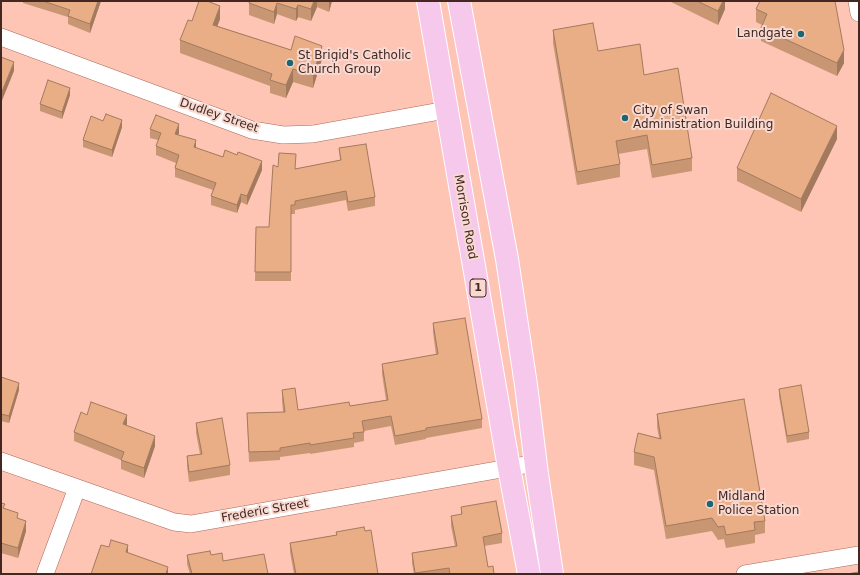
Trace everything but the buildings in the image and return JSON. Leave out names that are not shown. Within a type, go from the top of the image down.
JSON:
[{"type":"main road","name":"Morrison Road","points":[[428,1],[509,468],[529,574]]},
{"type":"main road","points":[[459,1],[507,259],[552,574]]},
{"type":"street","points":[[857,1],[859,13]]},
{"type":"street","name":"Dudley Street","points":[[1,37],[252,130],[282,135],[313,134],[446,110]]},
{"type":"street","name":"Frederic Street","points":[[1,461],[174,522],[191,524],[536,463]]},
{"type":"street","points":[[45,574],[77,488]]},
{"type":"street","points":[[745,574],[859,555]]},
{"type":"place","name":"Landgate","points":[[801,34]]},
{"type":"place","name":"St Brigid's Catholic Church Group","points":[[290,63]]},
{"type":"place","name":"City of Swan Administration Building","points":[[625,118]]},
{"type":"place","name":"Midland Police Station","points":[[710,504]]}]
